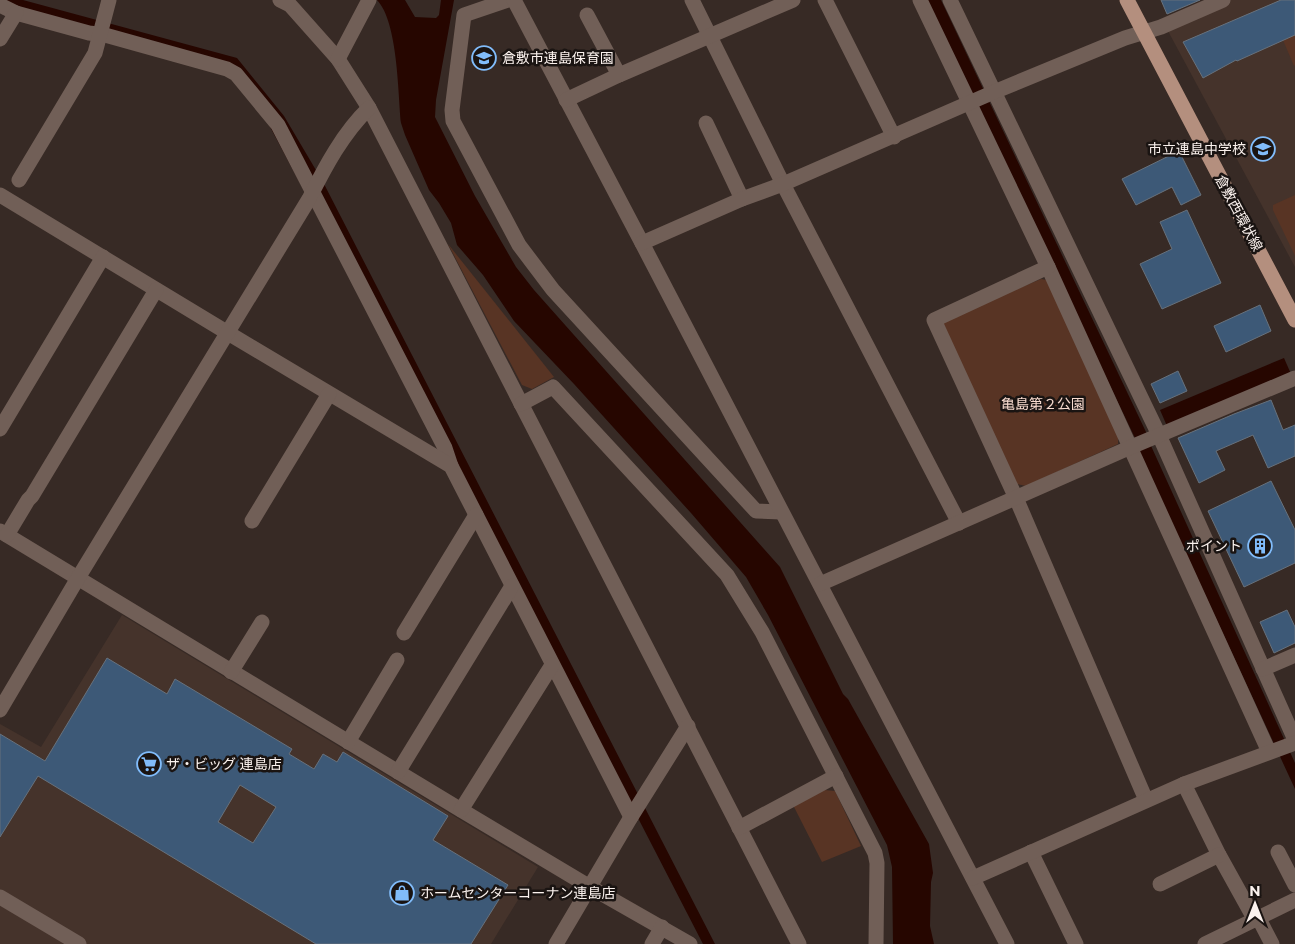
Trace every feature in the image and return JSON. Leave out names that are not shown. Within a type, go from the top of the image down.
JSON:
[{"type":"main road","name":"倉敷西環状線","points":[[1127,0],[1295,320]]},
{"type":"street","points":[[19,180],[96,53],[109,0]]},
{"type":"street","points":[[280,0],[290,5],[338,59],[369,108],[688,726],[798,944]]},
{"type":"street","points":[[338,59],[369,0]]},
{"type":"street","points":[[508,0],[464,15],[452,110],[453,121],[519,245],[552,290],[756,511],[781,512]]},
{"type":"street","points":[[514,0],[1007,944]]},
{"type":"street","points":[[692,0],[783,184],[959,523]]},
{"type":"street","points":[[566,100],[619,75],[793,0]]},
{"type":"street","points":[[825,0],[894,137]]},
{"type":"street","points":[[920,0],[971,103],[1133,446],[1271,752]]},
{"type":"street","points":[[950,0],[991,93],[1156,436],[1263,669],[1294,743],[1184,784],[972,878]]},
{"type":"street","points":[[642,242],[894,137],[991,93],[1125,38],[1161,27],[1223,0]]},
{"type":"street","points":[[0,5],[16,12],[101,29],[227,69],[236,74],[278,126],[316,185],[445,448],[451,466],[552,665],[632,815]]},
{"type":"street","points":[[0,39],[16,12]]},
{"type":"street","points":[[587,15],[619,75]]},
{"type":"street","points":[[0,710],[316,185],[355,122],[369,108]]},
{"type":"street","points":[[706,123],[742,199]]},
{"type":"street","points":[[0,194],[156,290],[451,466]]},
{"type":"street","points":[[0,429],[103,257]]},
{"type":"street","points":[[1048,267],[934,320],[1016,498],[1146,800]]},
{"type":"street","points":[[156,290],[32,496],[2,534],[590,887],[690,944]]},
{"type":"street","points":[[820,584],[1156,436],[1295,378]]},
{"type":"street","points":[[522,404],[552,387],[727,575],[762,632],[874,853],[877,863],[876,944]]},
{"type":"street","points":[[252,522],[329,394]]},
{"type":"street","points":[[404,633],[476,515]]},
{"type":"street","points":[[398,772],[512,586]]},
{"type":"street","points":[[231,672],[262,622]]},
{"type":"street","points":[[1263,669],[1295,655]]},
{"type":"street","points":[[348,742],[397,660]]},
{"type":"street","points":[[461,810],[552,665]]},
{"type":"street","points":[[556,944],[642,798],[688,726]]},
{"type":"street","points":[[739,828],[836,776]]},
{"type":"street","points":[[1184,784],[1219,855],[1272,944]]},
{"type":"street","points":[[1031,852],[1076,944]]},
{"type":"street","points":[[1278,852],[1295,885]]},
{"type":"street","points":[[1160,884],[1219,855]]},
{"type":"street","points":[[0,897],[79,944]]},
{"type":"street","points":[[1214,942],[1295,900]]},
{"type":"street","points":[[652,944],[662,927]]},
{"type":"shaded area","points":[[0,0],[23,0],[237,58],[284,116],[323,182],[715,944],[703,944],[638,818],[243,76],[0,2]]},
{"type":"shaded area","points":[[377,0],[405,0],[415,17],[436,18],[439,15],[441,0],[454,0],[436,100],[435,117],[475,196],[516,267],[534,290],[780,567],[843,694],[848,699],[929,844],[933,873],[930,926],[934,944],[893,944],[892,867],[887,845],[768,615],[746,577],[691,513],[514,321],[483,275],[457,245],[451,223],[429,190],[401,123],[393,41],[384,10]]},
{"type":"shaded area","points":[[926,0],[941,0],[1146,432],[1295,763],[1295,789],[1139,452],[1135,438]]},
{"type":"shaded area","name":"市立連島中学校","points":[[1211,0],[1295,0],[1295,267],[1168,31]]},
{"type":"shaded area","points":[[1284,358],[1291,374],[1167,426],[1160,410]]},
{"type":"shaded area","points":[[122,615],[538,867],[491,944],[0,944],[0,724],[41,747]]},
{"type":"green space","points":[[1295,34],[1295,65],[1294,66],[1283,40]]},
{"type":"green space","points":[[1295,195],[1295,256],[1273,210],[1273,205]]},
{"type":"green space","points":[[448,244],[554,377],[532,389],[522,385]]},
{"type":"green space","name":"亀島第２公園","points":[[1041,279],[1047,280],[1118,434],[1118,444],[1026,486],[1017,484],[941,326],[944,320]]},
{"type":"green space","points":[[824,790],[835,791],[861,846],[822,862],[793,805]]},
{"type":"building","points":[[1161,0],[1200,0],[1167,14]]},
{"type":"building","points":[[1281,0],[1295,0],[1295,35],[1236,60],[1203,78],[1183,42]]},
{"type":"building","points":[[1179,151],[1201,195],[1181,205],[1172,187],[1136,205],[1122,179]]},
{"type":"building","points":[[1187,210],[1221,283],[1162,309],[1140,264],[1172,249],[1160,222]]},
{"type":"building","points":[[1260,305],[1271,331],[1226,352],[1214,326]]},
{"type":"building","points":[[1178,371],[1187,391],[1160,403],[1151,384]]},
{"type":"building","points":[[1271,400],[1283,430],[1295,425],[1295,456],[1268,468],[1253,435],[1216,451],[1225,470],[1199,483],[1178,438]]},
{"type":"building","name":"ポイント","points":[[1271,481],[1295,530],[1295,563],[1244,587],[1208,511]]},
{"type":"building","points":[[1287,610],[1295,627],[1295,643],[1274,653],[1260,622]]},
{"type":"building","points":[[107,658],[167,694],[175,679],[292,749],[289,754],[314,769],[323,754],[337,762],[343,752],[448,816],[433,840],[508,885],[471,944],[316,944],[38,776],[0,837],[0,734],[45,761]],"holes":[[[240,785],[276,807],[253,843],[218,822]]]},
{"type":"place","name":"倉敷市連島保育園","points":[[484,58]]},
{"type":"place","name":"市立連島中学校","points":[[1263,149]]},
{"type":"place","name":"ポイント","points":[[1260,546]]},
{"type":"place","name":"ザ・ビッグ 連島店","points":[[149,764]]},
{"type":"place","name":"ホームセンターコーナン連島店","points":[[402,893]]}]
